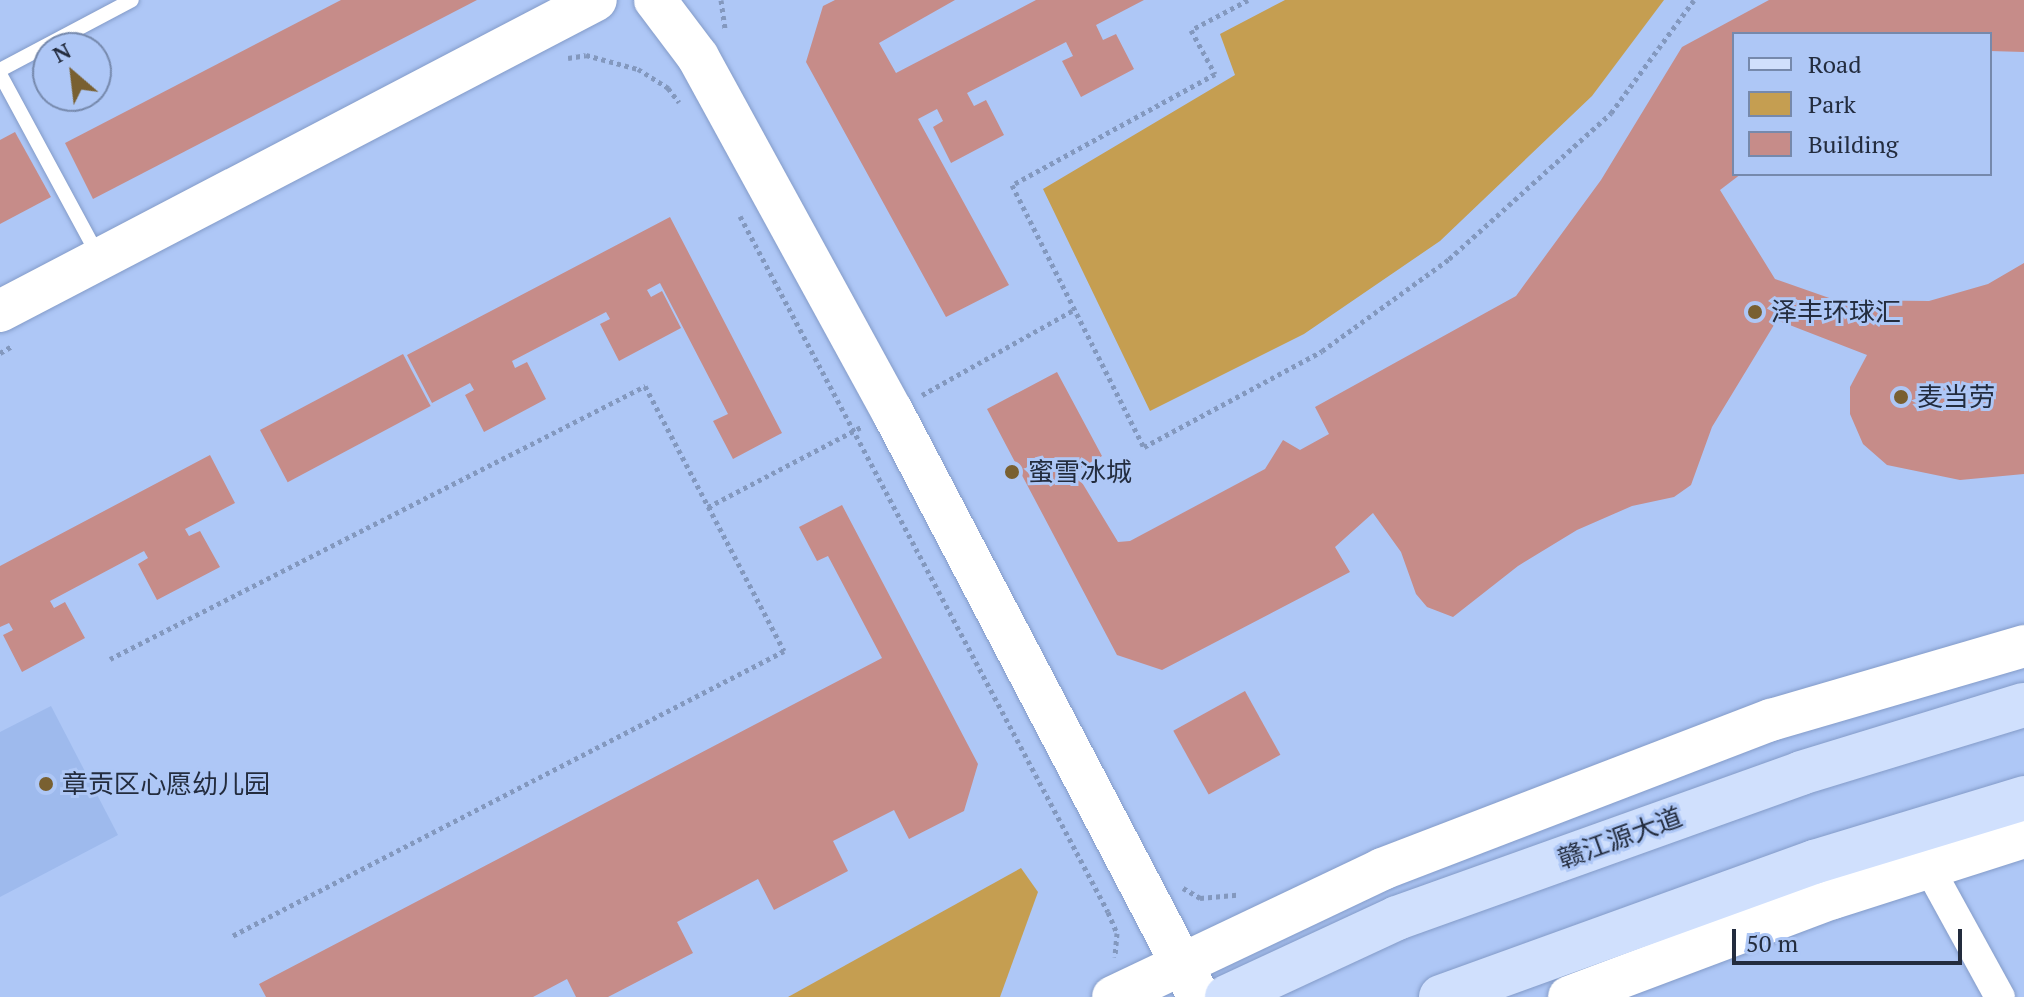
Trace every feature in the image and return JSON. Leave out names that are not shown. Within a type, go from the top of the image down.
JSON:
[{"type":"main road","name":"赣江源大道","points":[[1227,997],[1397,918],[1801,773],[2024,705]]},
{"type":"main road","points":[[1441,997],[1814,862],[2024,798]]},
{"type":"street","points":[[0,311],[596,0]]},
{"type":"street","points":[[655,0],[698,57],[1190,979]]},
{"type":"street","points":[[1112,982],[1190,979],[1382,869],[1771,720],[2024,646]]},
{"type":"street","points":[[1569,997],[1634,985],[1929,868],[2024,837]]},
{"type":"street","points":[[1929,868],[2000,997]]},
{"type":"lane","points":[[99,257],[0,72],[132,0]]},
{"type":"path","points":[[1248,0],[1191,30],[1215,74],[1012,185],[1144,447],[1322,351],[1449,259],[1611,113],[1694,0]]},
{"type":"path","points":[[559,62],[586,55],[613,60],[668,88],[682,106]]},
{"type":"path","points":[[734,204],[1108,912],[1117,933],[1112,982]]},
{"type":"path","points":[[110,659],[645,386],[784,651],[232,936]]},
{"type":"shaded area","name":"章贡区心愿幼儿园","points":[[51,706],[118,835],[0,897],[0,732]]},
{"type":"green space","points":[[1285,0],[1664,0],[1592,96],[1440,241],[1304,334],[1150,411],[1043,189],[1235,75],[1220,34]]},
{"type":"green space","points":[[1021,868],[1038,892],[1000,997],[788,997]]},
{"type":"building","points":[[341,0],[477,0],[93,199],[65,143]]},
{"type":"building","points":[[835,0],[955,0],[879,43],[896,73],[1036,0],[1144,0],[1096,25],[1103,40],[1116,34],[1134,69],[1081,97],[1062,61],[1073,56],[1066,42],[967,93],[974,106],[986,100],[1004,135],[951,163],[933,127],[943,121],[937,109],[918,119],[1009,285],[946,317],[806,62],[823,6]]},
{"type":"building","name":"泽丰环球汇","points":[[1769,0],[2024,0],[2024,52],[1992,51],[1992,32],[1732,32],[1732,176],[1738,176],[1720,190],[1775,279],[1835,300],[1929,301],[1988,284],[2024,263],[2024,474],[1960,480],[1887,465],[1863,444],[1850,414],[1850,387],[1867,355],[1777,320],[1712,427],[1691,485],[1674,497],[1632,506],[1577,530],[1518,566],[1453,617],[1427,607],[1416,594],[1401,552],[1373,513],[1335,547],[1350,572],[1162,670],[1117,655],[987,409],[1057,372],[1102,456],[1075,471],[1118,542],[1130,541],[1265,469],[1283,440],[1300,450],[1329,434],[1315,407],[1516,296],[1601,180],[1682,47]]},
{"type":"building","points":[[15,132],[51,197],[0,224],[0,140]]},
{"type":"building","points":[[670,217],[782,433],[733,459],[713,421],[728,414],[660,283],[647,290],[651,297],[662,291],[681,328],[619,361],[600,324],[610,319],[606,312],[512,361],[515,368],[527,362],[546,399],[484,432],[465,395],[474,390],[470,383],[432,403],[407,355]]},
{"type":"building","points":[[403,354],[431,406],[288,482],[260,430]]},
{"type":"building","points":[[210,455],[235,503],[185,529],[189,536],[200,531],[220,567],[157,600],[138,564],[148,558],[144,551],[50,601],[54,608],[65,602],[85,638],[22,672],[3,635],[13,630],[9,623],[0,627],[0,566]]},
{"type":"building","points":[[842,505],[978,764],[964,811],[909,839],[894,810],[833,841],[848,871],[774,910],[758,879],[677,922],[693,953],[608,997],[576,997],[567,979],[533,997],[266,997],[259,984],[882,658],[828,556],[817,561],[799,527]]},
{"type":"building","points":[[1245,691],[1280,755],[1209,795],[1173,731]]},
{"type":"place","name":"泽丰环球汇","points":[[1755,312]]},
{"type":"place","name":"麦当劳","points":[[1901,397]]},
{"type":"place","name":"蜜雪冰城","points":[[1012,472]]},
{"type":"place","name":"章贡区心愿幼儿园","points":[[46,784]]}]
